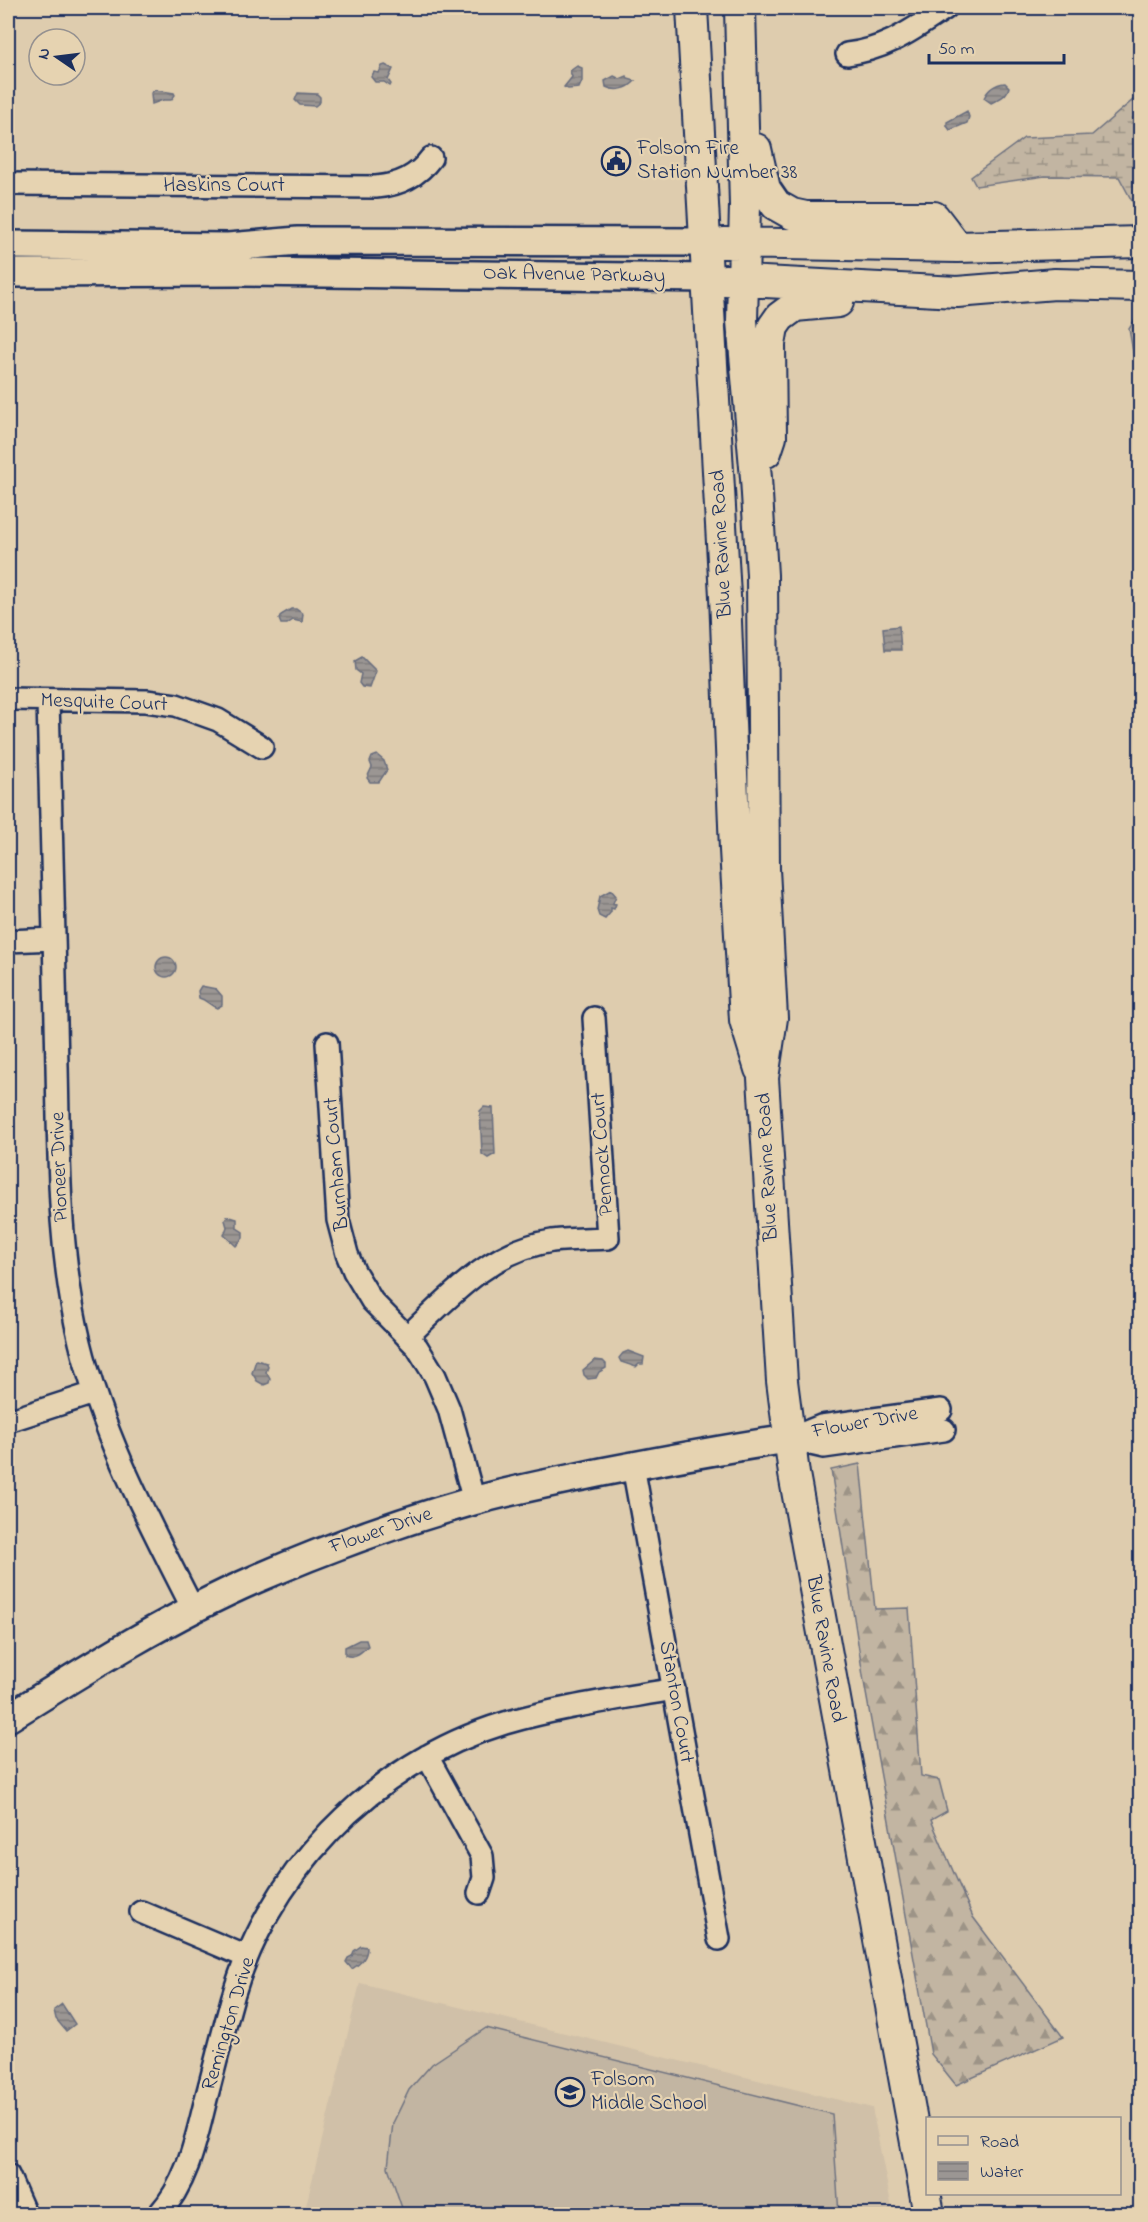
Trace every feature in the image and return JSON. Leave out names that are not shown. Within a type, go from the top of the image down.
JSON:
[{"type":"main road","name":"Blue Ravine Road","points":[[692,8],[725,585],[735,850],[745,1020],[762,1077],[782,1381],[789,1439],[850,1791],[929,2214]]},
{"type":"main road","name":"Blue Ravine Road","points":[[740,8],[745,206],[742,321],[762,575],[764,869],[772,1018],[762,1077]]},
{"type":"main road","points":[[743,68],[759,166],[765,189],[776,205],[792,214],[806,217],[934,217],[957,246]]},
{"type":"main road","name":"Oak Avenue Parkway","points":[[704,242],[957,246],[1140,242]]},
{"type":"main road","name":"Oak Avenue Parkway","points":[[707,278],[743,282],[957,292],[1054,284],[1140,286]]},
{"type":"main road","points":[[756,478],[771,437],[770,344],[773,327],[780,317],[795,306],[841,302],[939,307],[957,292]]},
{"type":"street","points":[[848,54],[872,50],[894,41],[946,8]]},
{"type":"street","name":"Haskins Court","points":[[8,184],[376,187],[403,182],[415,175],[431,158]]},
{"type":"street","name":"Oak Avenue Parkway","points":[[8,245],[228,247],[298,241],[704,242]]},
{"type":"street","name":"Oak Avenue Parkway","points":[[8,273],[240,272],[707,278]]},
{"type":"street","name":"Mesquite Court","points":[[8,699],[146,701],[176,705],[218,720],[262,747]]},
{"type":"street","name":"Pioneer Drive","points":[[48,700],[62,1228],[69,1292],[94,1393],[130,1484],[193,1609]]},
{"type":"street","points":[[8,941],[54,939]]},
{"type":"street","name":"Pennock Court","points":[[407,1337],[461,1286],[502,1257],[553,1241],[608,1238],[594,1018]]},
{"type":"street","name":"Burnham Court","points":[[327,1043],[338,1220],[347,1254],[362,1286],[378,1308],[427,1361],[443,1392],[474,1501]]},
{"type":"street","points":[[8,1421],[94,1393]]},
{"type":"street","name":"Flower Drive","points":[[8,1718],[117,1651],[193,1609],[255,1580],[375,1532],[524,1488],[633,1466],[789,1439],[821,1426],[943,1420]]},
{"type":"street","name":"Stanton Court","points":[[633,1466],[719,1939]]},
{"type":"street","name":"Remington Drive","points":[[159,2214],[172,2197],[188,2166],[232,1999],[247,1957],[265,1919],[282,1892],[314,1848],[344,1817],[377,1789],[427,1756],[464,1738],[504,1723],[546,1712],[674,1689]]},
{"type":"street","points":[[427,1756],[482,1856],[484,1878],[479,1893]]},
{"type":"street","points":[[141,1912],[247,1957]]},
{"type":"street","points":[[8,2175],[25,2214]]},
{"type":"shaded area","name":"Folsom Middle School","points":[[360,1983],[872,2108],[893,2214],[304,2214]]},
{"type":"green space","points":[[1140,94],[1140,216],[1119,177],[1045,176],[976,186],[971,177],[1024,138],[1092,135]]},
{"type":"green space","points":[[1140,312],[1140,392],[1129,329]]},
{"type":"green space","points":[[860,1464],[875,1609],[909,1608],[921,1776],[939,1780],[947,1811],[931,1820],[973,1917],[1063,2037],[956,2085],[931,2054],[864,1682],[831,1470]]},
{"type":"green space","name":"Folsom Middle School","points":[[486,2028],[832,2114],[839,2214],[404,2214],[388,2167],[393,2123],[409,2090],[432,2064]]},
{"type":"water","points":[[385,65],[393,69],[388,80],[390,86],[384,82],[375,82],[371,77],[374,72],[379,73]]},
{"type":"water","points":[[577,66],[582,68],[582,81],[579,88],[564,87],[572,77],[570,71]]},
{"type":"water","points":[[614,76],[620,79],[627,76],[628,79],[635,81],[622,89],[606,87],[605,81]]},
{"type":"water","points":[[1005,83],[1009,87],[1002,97],[991,103],[984,98],[992,88]]},
{"type":"water","points":[[155,90],[175,95],[171,100],[152,104],[151,93]]},
{"type":"water","points":[[298,93],[317,94],[320,102],[315,106],[300,105],[295,100]]},
{"type":"water","points":[[967,111],[969,117],[967,123],[950,130],[947,122]]},
{"type":"water","points":[[291,609],[296,609],[303,614],[302,622],[293,620],[287,624],[281,624],[279,619],[281,615]]},
{"type":"water","points":[[899,626],[901,650],[885,650],[883,628]]},
{"type":"water","points":[[362,657],[376,671],[370,688],[362,687],[359,683],[361,674],[356,670],[355,661]]},
{"type":"water","points":[[377,755],[384,761],[387,770],[379,782],[370,782],[367,778],[372,767],[370,762],[372,757]]},
{"type":"water","points":[[611,890],[616,896],[613,903],[616,904],[605,919],[599,916],[597,910],[600,896]]},
{"type":"water","points":[[166,957],[173,960],[176,967],[173,974],[166,977],[159,974],[156,967],[159,960]]},
{"type":"water","points":[[201,986],[216,989],[222,996],[222,1005],[217,1008],[199,998],[198,991]]},
{"type":"water","points":[[484,1107],[493,1108],[495,1154],[488,1158],[482,1154],[480,1111]]},
{"type":"water","points":[[227,1216],[237,1219],[237,1228],[243,1232],[243,1238],[236,1246],[224,1235]]},
{"type":"water","points":[[628,1351],[644,1357],[643,1364],[636,1367],[621,1362],[619,1358]]},
{"type":"water","points":[[256,1360],[267,1363],[266,1372],[270,1379],[269,1383],[264,1385],[257,1381],[252,1373]]},
{"type":"water","points":[[595,1360],[603,1361],[606,1368],[599,1372],[596,1378],[588,1379],[583,1370]]},
{"type":"water","points":[[359,1640],[366,1640],[368,1646],[355,1655],[345,1655],[345,1647]]},
{"type":"water","points":[[361,1946],[367,1947],[365,1957],[352,1969],[346,1962]]},
{"type":"water","points":[[62,2004],[75,2024],[66,2031],[56,2019],[54,2010]]},
{"type":"place","name":"Folsom Fire Station Number 38","points":[[616,161]]},
{"type":"place","name":"Folsom Middle School","points":[[570,2092]]}]
